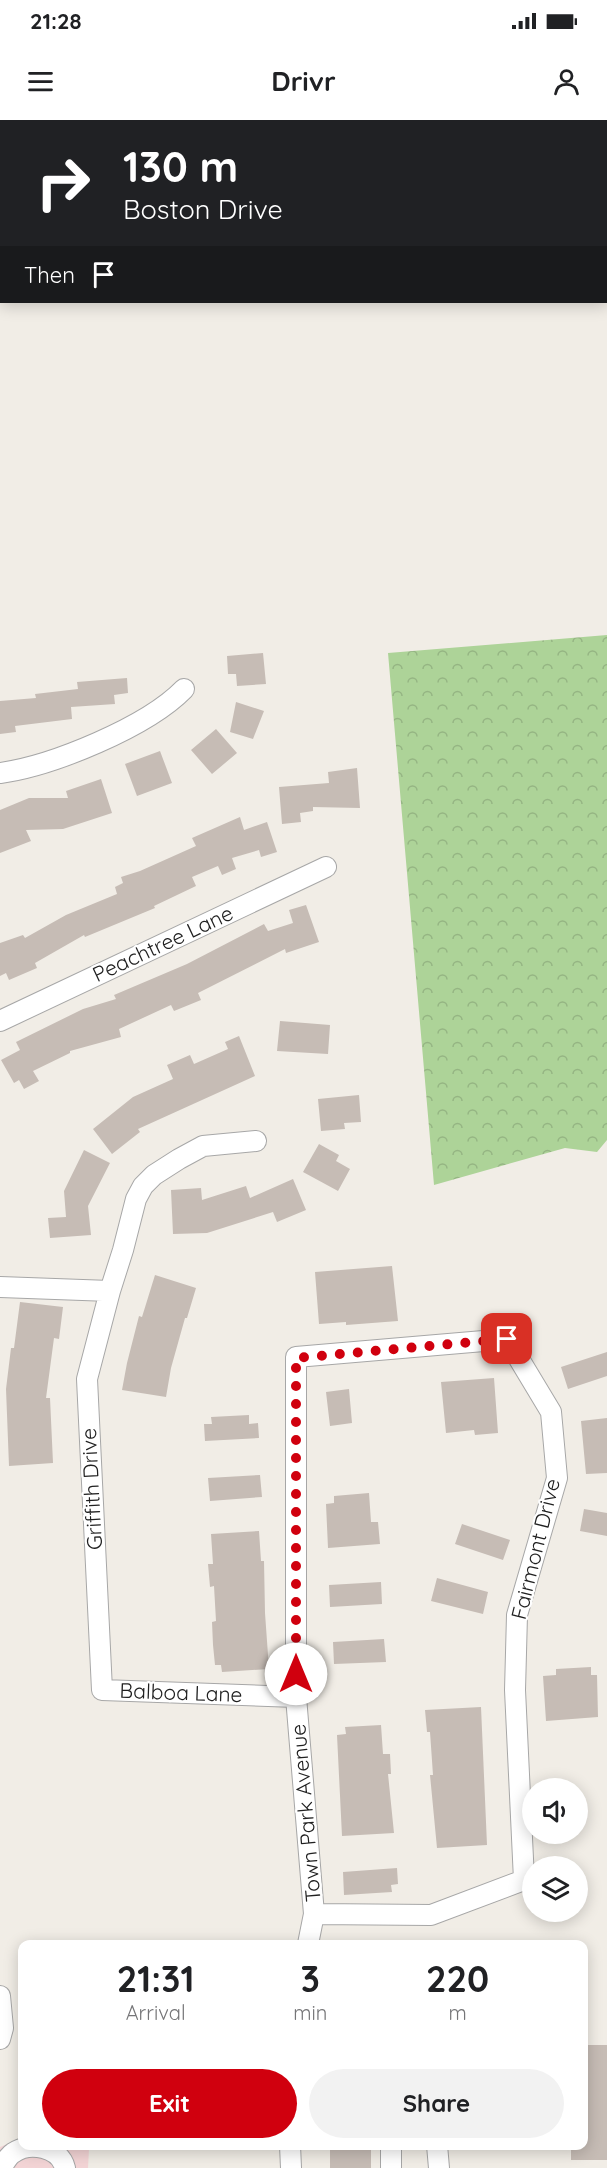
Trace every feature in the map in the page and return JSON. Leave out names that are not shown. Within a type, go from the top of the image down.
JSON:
[{"type":"street","points":[[0,773],[63,757],[135,724],[170,703],[184,689]]},
{"type":"street","name":"Peachtree Lane","points":[[0,1021],[327,867]]},
{"type":"street","name":"Griffith Drive","points":[[102,1690],[87,1379],[110,1291],[136,1199],[143,1186],[154,1175],[178,1159],[203,1146],[256,1141]]},
{"type":"street","points":[[0,1287],[110,1291]]},
{"type":"street","name":"Town Park Avenue","points":[[309,1940],[314,1914],[297,1697],[296,1358],[507,1339]]},
{"type":"street","name":"Fairmont Drive","points":[[314,1914],[431,1915],[524,1880],[515,1690],[517,1615],[557,1478],[551,1412],[507,1339]]},
{"type":"street","name":"Balboa Lane","points":[[102,1690],[297,1697]]},
{"type":"street","points":[[0,1996],[3,2028],[0,2039]]},
{"type":"street","points":[[1,2168],[13,2153],[22,2150]]},
{"type":"street","points":[[51,2150],[63,2162],[65,2168]]},
{"type":"street","points":[[290,2150],[291,2168]]},
{"type":"street","points":[[390,2168],[391,2150]]},
{"type":"street","points":[[437,2150],[439,2168]]},
{"type":"shaded area","points":[[18,2141],[18,2150],[89,2150],[88,2168],[0,2168],[0,2147]]},
{"type":"green space","points":[[607,635],[607,1140],[597,1152],[565,1148],[434,1185],[388,653]]},
{"type":"building","points":[[263,653],[266,684],[237,686],[236,674],[228,674],[227,656]]},
{"type":"building","points":[[127,678],[128,693],[114,695],[115,704],[71,707],[72,719],[15,726],[16,732],[0,734],[0,701],[36,698],[35,694],[78,689],[77,682]]},
{"type":"building","points":[[236,702],[264,711],[253,739],[230,732]]},
{"type":"building","points":[[216,729],[237,753],[212,774],[191,750]]},
{"type":"building","points":[[160,751],[172,783],[137,796],[125,764]]},
{"type":"building","points":[[357,768],[360,808],[313,807],[313,811],[300,813],[301,822],[282,824],[279,787],[329,783],[328,772]]},
{"type":"building","points":[[101,779],[112,813],[63,829],[26,830],[31,841],[0,853],[0,810],[29,798],[68,798],[66,791]]},
{"type":"building","points":[[240,817],[244,830],[267,822],[277,852],[261,857],[259,850],[232,858],[236,869],[222,875],[218,866],[192,877],[196,886],[154,906],[155,908],[85,937],[84,935],[35,963],[37,968],[9,980],[6,973],[0,976],[0,943],[23,935],[25,938],[66,915],[117,894],[115,887],[123,883],[121,877],[196,846],[192,838]]},
{"type":"building","points":[[306,905],[319,942],[286,953],[285,949],[198,993],[201,1000],[174,1011],[171,1005],[119,1029],[121,1037],[70,1051],[33,1071],[39,1081],[24,1089],[19,1080],[14,1083],[1,1060],[20,1050],[16,1042],[83,1009],[116,999],[114,995],[187,964],[264,924],[268,931],[293,923],[289,910]]},
{"type":"building","points":[[280,1021],[330,1025],[328,1054],[277,1051]]},
{"type":"building","points":[[239,1036],[255,1076],[138,1129],[140,1132],[112,1154],[93,1129],[133,1097],[173,1079],[167,1065],[190,1055],[194,1064],[228,1049],[225,1042]]},
{"type":"building","points":[[359,1095],[361,1122],[344,1123],[345,1129],[321,1131],[318,1099]]},
{"type":"building","points":[[319,1144],[339,1155],[336,1161],[350,1169],[338,1191],[303,1172]]},
{"type":"building","points":[[84,1150],[110,1163],[88,1206],[91,1235],[50,1238],[48,1218],[66,1217],[64,1191]]},
{"type":"building","points":[[293,1179],[306,1210],[277,1222],[273,1212],[207,1233],[173,1234],[171,1190],[201,1188],[202,1200],[246,1186],[250,1198]]},
{"type":"building","points":[[392,1266],[398,1321],[346,1325],[346,1322],[319,1324],[315,1272]]},
{"type":"building","points":[[155,1275],[196,1288],[171,1368],[166,1397],[122,1390],[139,1316],[142,1317]]},
{"type":"building","points":[[20,1302],[63,1307],[59,1339],[54,1338],[46,1398],[50,1398],[53,1463],[9,1466],[6,1389]]},
{"type":"building","points":[[607,1352],[607,1376],[568,1389],[561,1367]]},
{"type":"building","points":[[494,1378],[498,1433],[475,1435],[474,1430],[446,1433],[441,1382]]},
{"type":"building","points":[[349,1389],[352,1423],[330,1426],[326,1392]]},
{"type":"building","points":[[249,1415],[249,1424],[258,1423],[259,1438],[205,1441],[204,1424],[212,1424],[211,1417]]},
{"type":"building","points":[[607,1418],[607,1473],[586,1474],[581,1421]]},
{"type":"building","points":[[260,1475],[262,1497],[210,1501],[208,1478]]},
{"type":"building","points":[[369,1493],[371,1522],[378,1522],[380,1544],[328,1548],[326,1504],[334,1503],[334,1496]]},
{"type":"building","points":[[584,1509],[607,1513],[607,1536],[580,1531]]},
{"type":"building","points":[[462,1524],[510,1540],[503,1560],[455,1544]]},
{"type":"building","points":[[259,1531],[261,1561],[264,1561],[269,1669],[222,1672],[221,1665],[215,1665],[213,1645],[212,1622],[216,1621],[214,1586],[210,1587],[208,1564],[213,1564],[211,1534]]},
{"type":"building","points":[[437,1578],[488,1592],[483,1614],[431,1601]]},
{"type":"building","points":[[381,1582],[382,1604],[330,1607],[329,1585]]},
{"type":"building","points":[[384,1639],[386,1662],[334,1664],[333,1642]]},
{"type":"building","points":[[591,1667],[591,1675],[597,1675],[598,1717],[546,1721],[543,1676],[556,1675],[556,1669]]},
{"type":"building","points":[[481,1707],[487,1845],[437,1848],[430,1775],[433,1775],[430,1732],[427,1732],[425,1710]]},
{"type":"building","points":[[381,1725],[383,1754],[390,1754],[391,1774],[388,1774],[394,1833],[342,1836],[337,1735],[346,1734],[345,1727]]},
{"type":"building","points":[[397,1868],[398,1884],[391,1885],[392,1892],[344,1895],[343,1872]]},
{"type":"building","points":[[588,2045],[607,2045],[607,2160],[571,2160],[571,2150],[588,2150]]},
{"type":"building","points":[[330,2150],[371,2150],[371,2168],[330,2168]]},
{"type":"route","points":[[296,1674],[296,1358],[507,1339]]}]
